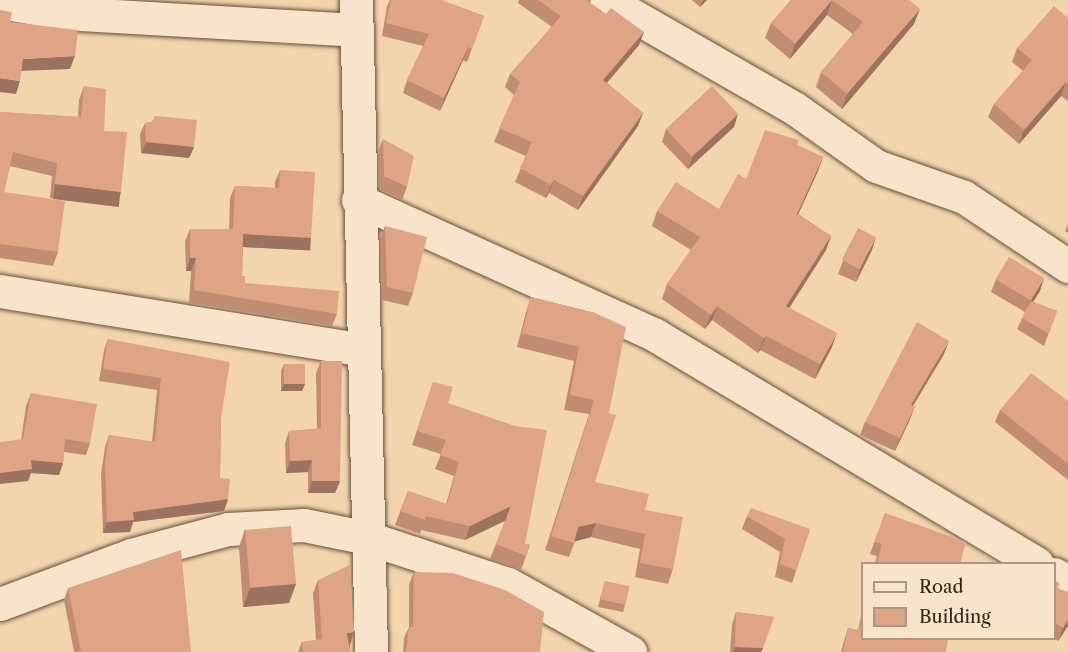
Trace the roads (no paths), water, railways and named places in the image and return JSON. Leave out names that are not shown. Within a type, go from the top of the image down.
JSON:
[{"type":"street","points":[[606,0],[794,108],[876,166],[964,197],[1068,266]]},
{"type":"street","points":[[0,2],[63,13],[356,15],[358,200],[371,652]]},
{"type":"street","points":[[358,200],[656,335],[1034,562]]},
{"type":"street","points":[[0,291],[363,350]]},
{"type":"street","points":[[0,604],[131,555],[228,529],[304,525],[368,538],[508,584],[630,652]]}]
